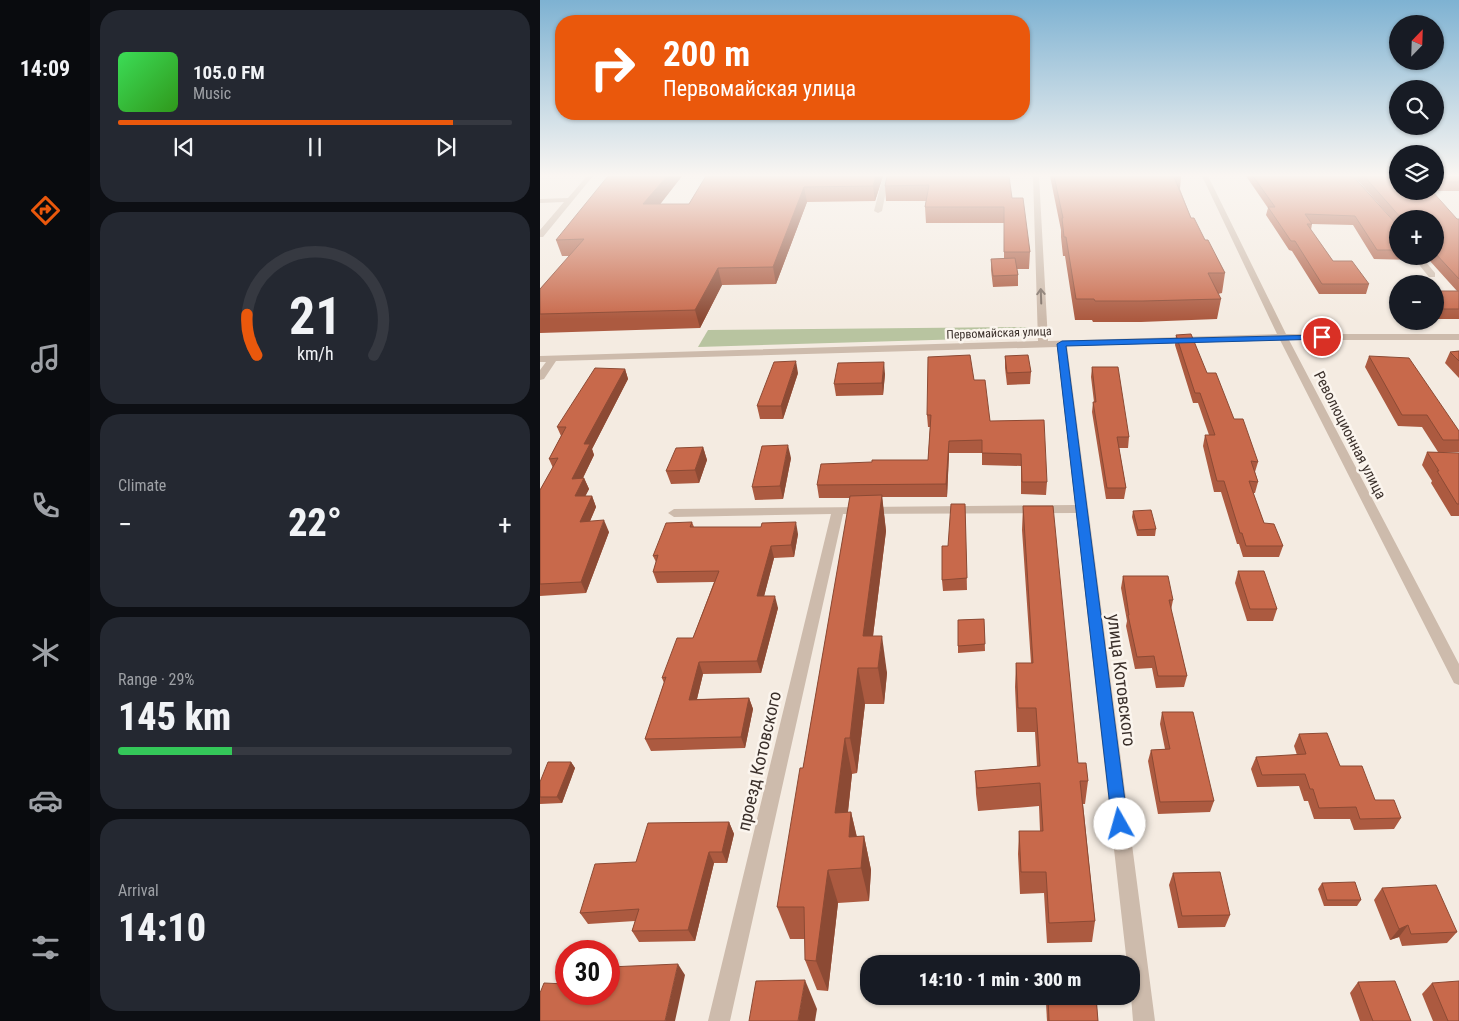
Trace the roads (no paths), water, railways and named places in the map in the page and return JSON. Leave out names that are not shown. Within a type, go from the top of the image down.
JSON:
[{"type":"street","points":[[540,225],[549,224]]},
{"type":"street","points":[[540,235],[549,224]]},
{"type":"street","points":[[1038,224],[1043,344]]},
{"type":"street","name":"Революционная улица","points":[[1229,224],[1283,337],[1459,679]]},
{"type":"street","points":[[1424,265],[1432,275]]},
{"type":"street","name":"Первомайская улица","points":[[540,359],[1283,337],[1459,338]]},
{"type":"street","name":"улица Котовского","points":[[1062,344],[1144,1021]]},
{"type":"street","points":[[540,377],[554,358]]},
{"type":"street","points":[[674,513],[1081,509]]},
{"type":"street","name":"проезд Котовского","points":[[719,1021],[838,510]]}]
